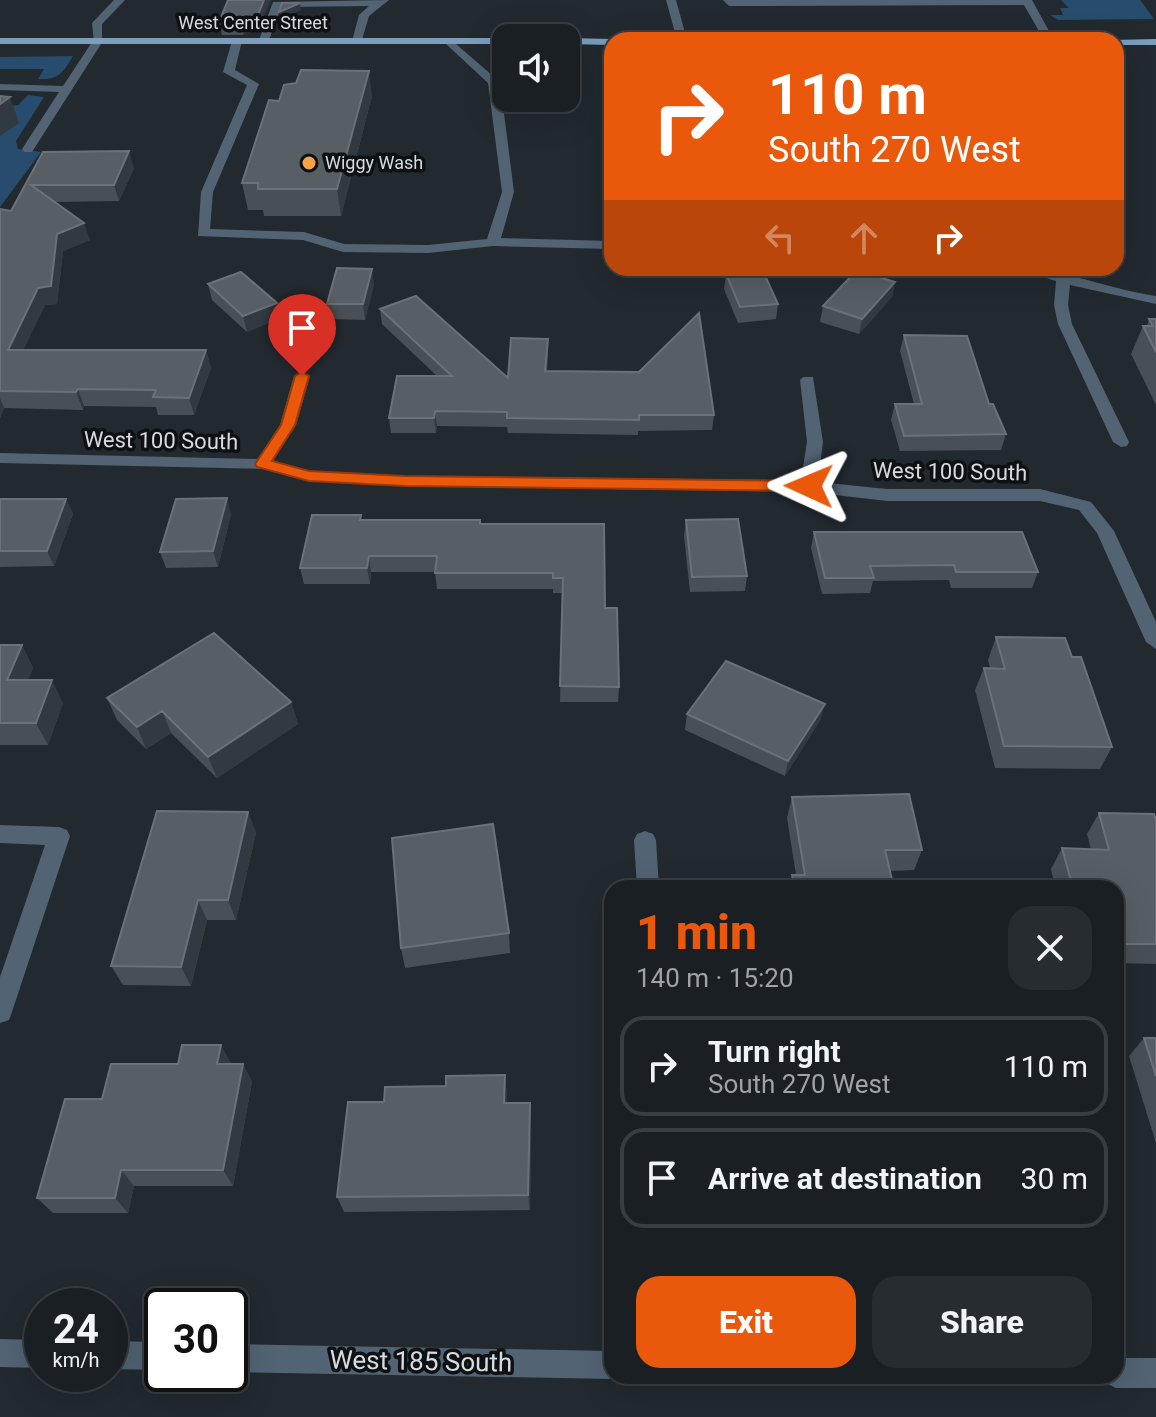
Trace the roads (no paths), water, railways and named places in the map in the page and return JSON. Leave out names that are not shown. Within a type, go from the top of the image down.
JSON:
[{"type":"main road","name":"West Center Street","points":[[0,41],[492,41]]},
{"type":"main road","points":[[580,41],[604,42]]},
{"type":"main road","points":[[1124,42],[1156,42]]},
{"type":"street","points":[[28,149],[64,89],[98,41],[97,23],[120,0]]},
{"type":"street","points":[[671,0],[680,32]]},
{"type":"street","points":[[728,0],[729,3],[1027,1],[1044,32]]},
{"type":"street","points":[[264,40],[277,4],[383,2]]},
{"type":"street","points":[[357,41],[364,15],[383,2]]},
{"type":"street","points":[[237,41],[229,72],[253,84],[207,192],[203,233],[304,236],[343,248],[428,249],[493,242],[604,245]]},
{"type":"street","points":[[449,41],[494,82],[508,192],[493,242]]},
{"type":"street","points":[[0,87],[64,89]]},
{"type":"street","points":[[1059,276],[1133,298],[1156,300]]},
{"type":"street","points":[[1064,277],[1061,305],[1065,324],[1121,442]]},
{"type":"street","points":[[263,464],[288,425],[302,376]]},
{"type":"street","points":[[808,380],[815,442],[809,486]]},
{"type":"street","name":"West 100 South","points":[[0,458],[263,464],[309,476],[405,481],[809,486],[887,495],[1040,495],[1085,506],[1105,531],[1156,642]]},
{"type":"street","points":[[0,834],[59,836],[0,1012]]},
{"type":"street","points":[[645,840],[648,880]]},
{"type":"street","points":[[0,1353],[24,1354]]},
{"type":"street","name":"West 185 South","points":[[248,1358],[604,1365]]},
{"type":"street","points":[[1124,1373],[1156,1373]]},
{"type":"place","name":"Wiggy Wash","points":[[309,163]]}]
